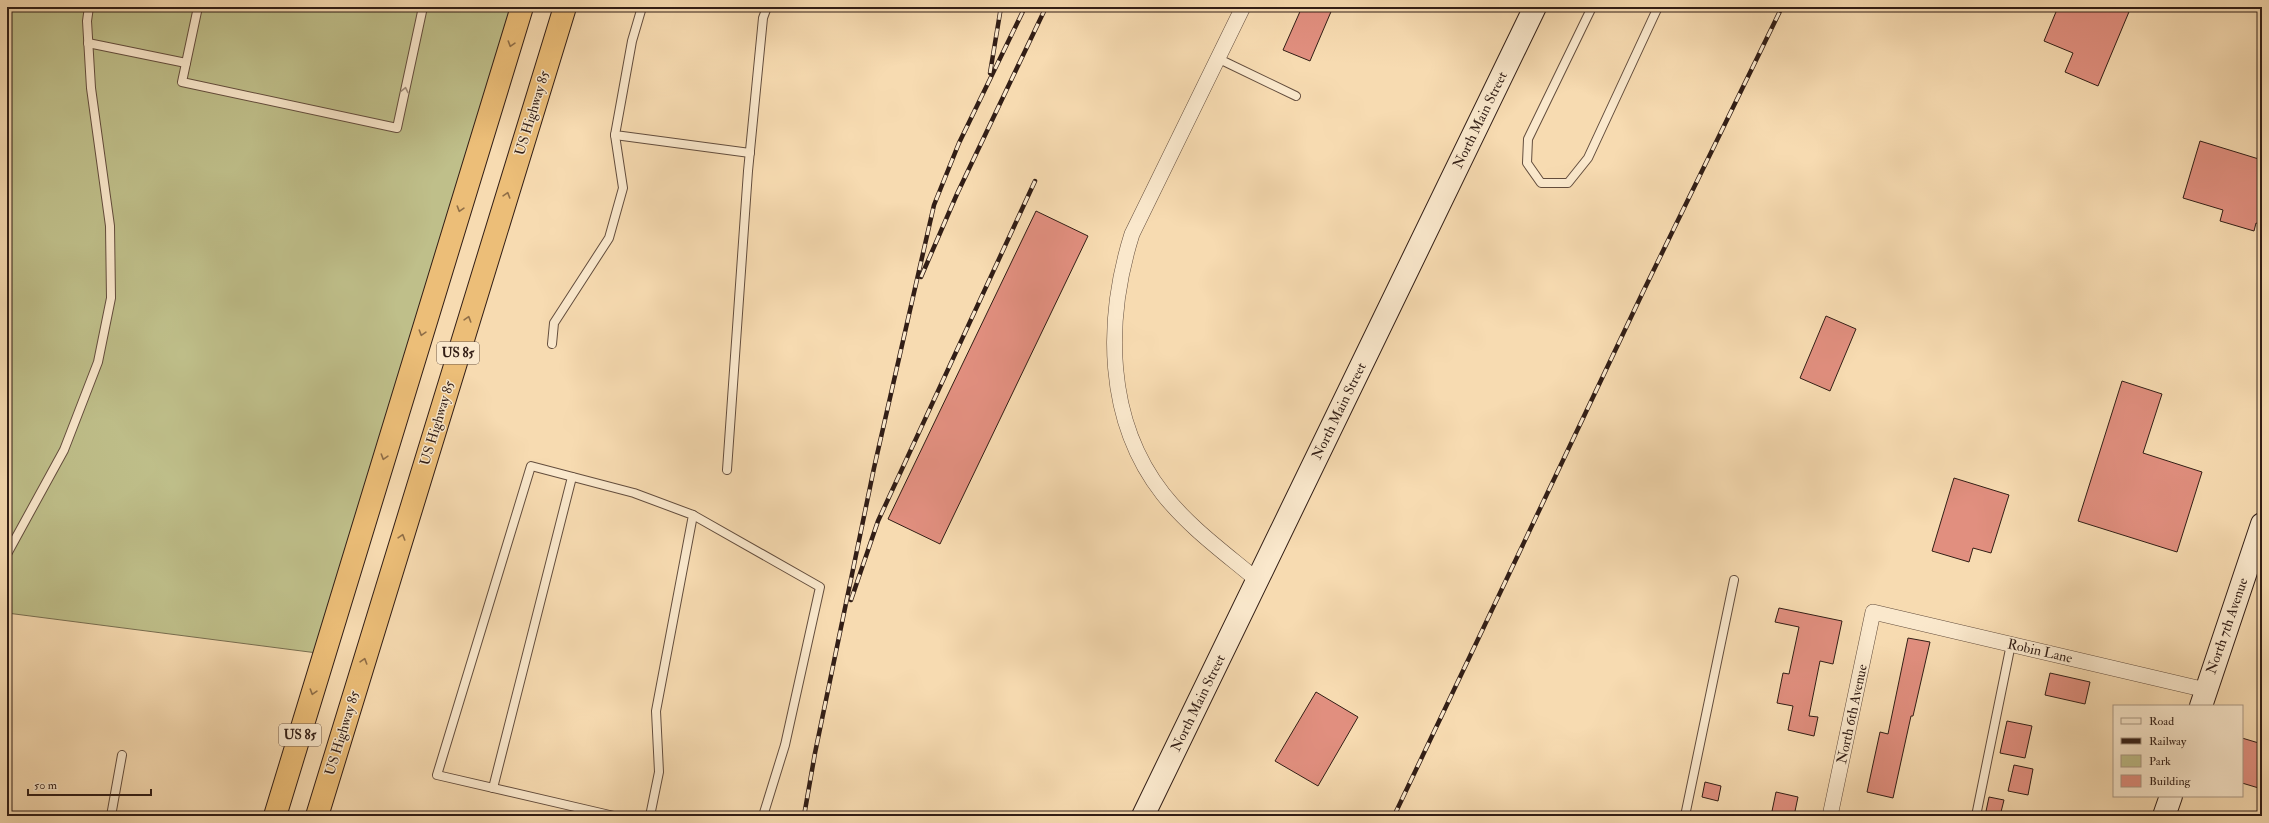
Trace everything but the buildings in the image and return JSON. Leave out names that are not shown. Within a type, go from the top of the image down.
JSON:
[{"type":"highway","name":"US 85","points":[[275,816],[522,7]]},
{"type":"highway","name":"US Highway 85","points":[[316,816],[565,7]]},
{"type":"street","points":[[1243,7],[1132,234],[1124,259],[1116,303],[1114,334],[1117,384],[1129,434],[1149,475],[1164,495],[1201,534],[1257,580]]},
{"type":"street","name":"North Main Street","points":[[1143,816],[1535,7]]},
{"type":"street","name":"North 7th Avenue","points":[[2203,698],[2262,524]]},
{"type":"street","name":"Robin Lane","points":[[1873,612],[2011,644],[2203,698]]},
{"type":"street","name":"North 6th Avenue","points":[[1830,816],[1873,612]]},
{"type":"street","points":[[2164,816],[2171,797]]},
{"type":"lane","points":[[7,554],[64,450],[98,362],[111,298],[110,226],[91,88],[87,21],[89,7]]},
{"type":"lane","points":[[198,7],[182,82],[397,128],[423,7]]},
{"type":"lane","points":[[552,344],[554,323],[609,238],[624,188],[615,135],[632,40],[642,7]]},
{"type":"lane","points":[[727,470],[750,153],[763,18],[767,7]]},
{"type":"lane","points":[[1592,7],[1528,139],[1527,163],[1541,183],[1568,182],[1588,158],[1658,7]]},
{"type":"lane","points":[[88,43],[186,63]]},
{"type":"lane","points":[[1217,58],[1296,96]]},
{"type":"lane","points":[[615,135],[750,153]]},
{"type":"lane","points":[[614,816],[437,775],[531,466],[634,493],[693,515],[820,586],[785,745],[763,816]]},
{"type":"lane","points":[[493,788],[572,477]]},
{"type":"lane","points":[[650,816],[659,772],[656,711],[693,515]]},
{"type":"lane","points":[[1685,816],[1734,580]]},
{"type":"lane","points":[[1976,816],[2011,644]]},
{"type":"lane","points":[[110,816],[122,755]]},
{"type":"green space","points":[[7,7],[522,7],[325,654],[7,613]]},
{"type":"railway","points":[[990,73],[1001,7]]},
{"type":"railway","points":[[804,816],[815,753],[874,468],[934,205],[959,143],[1025,7]]},
{"type":"railway","points":[[921,277],[957,194],[1046,7]]},
{"type":"railway","points":[[1394,816],[1642,294],[1782,7]]},
{"type":"railway","points":[[851,600],[878,521],[1035,181]]}]
